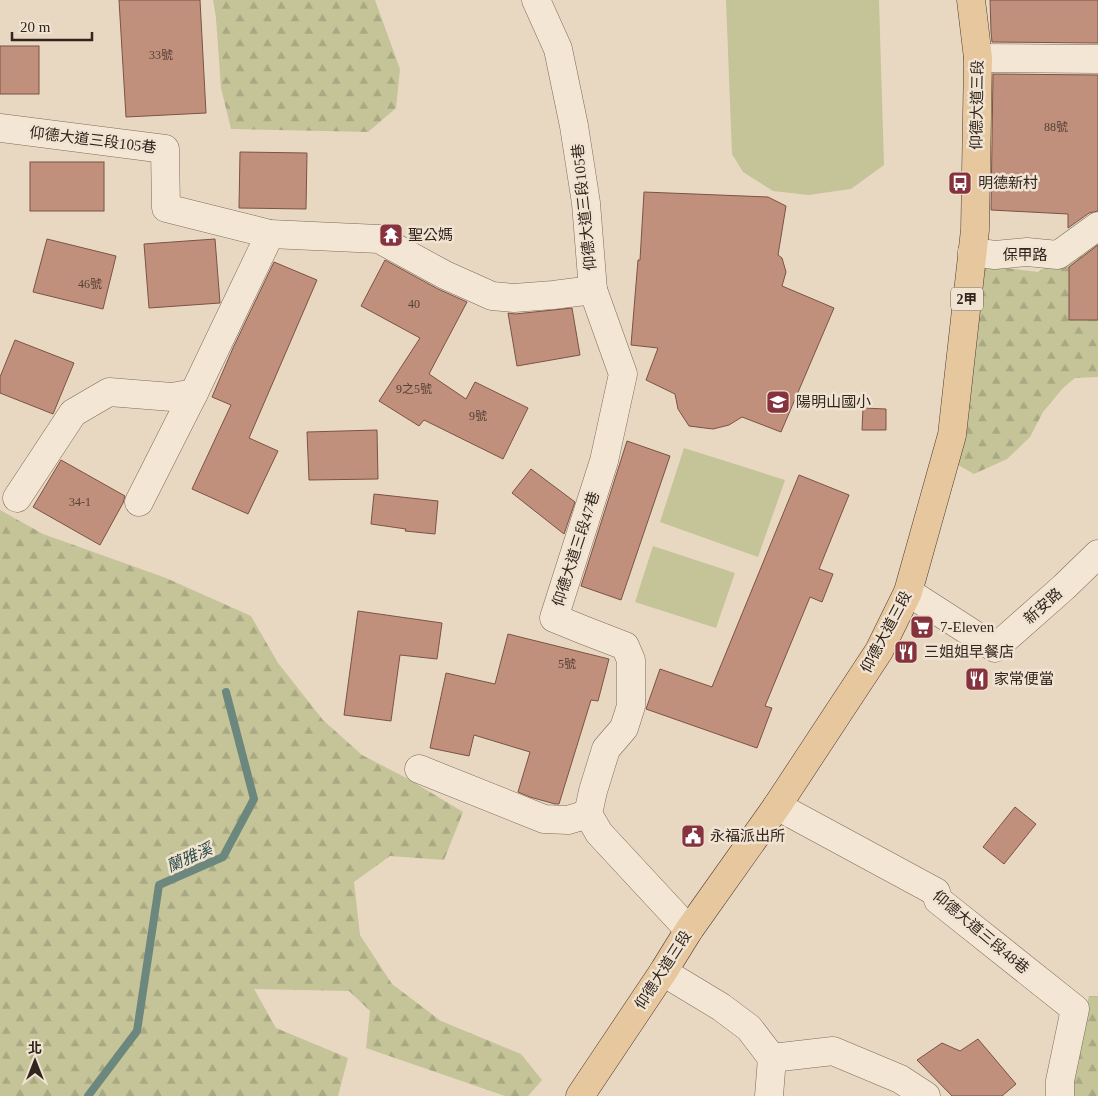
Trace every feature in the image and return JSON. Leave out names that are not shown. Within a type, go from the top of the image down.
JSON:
[{"type":"main road","name":"仰德大道三段","points":[[580,1096],[689,930],[777,806],[879,651],[908,592],[952,435],[972,252],[978,58],[971,0]]},
{"type":"street","name":"仰德大道三段105巷","points":[[0,128],[165,149],[166,208],[270,234],[379,239],[446,275],[492,296],[514,298],[592,290],[586,203],[574,126],[558,50],[536,0]]},
{"type":"street","points":[[978,58],[1098,59]]},
{"type":"street","name":"保甲路","points":[[972,252],[995,255],[1027,252],[1058,256],[1098,226]]},
{"type":"street","points":[[139,502],[194,393],[270,234]]},
{"type":"street","name":"仰德大道三段47巷","points":[[588,814],[606,749],[624,728],[631,706],[631,660],[624,646],[554,618],[604,461],[623,374],[592,290]]},
{"type":"street","points":[[17,498],[73,413],[109,392],[172,397],[194,393]]},
{"type":"street","name":"新安路","points":[[908,592],[995,648],[1098,554]]},
{"type":"street","points":[[419,768],[544,819],[568,820],[588,814],[599,834],[689,930]]},
{"type":"street","name":"仰德大道三段48巷","points":[[777,806],[936,892],[938,900],[1075,1009],[1060,1081],[1060,1096]]},
{"type":"street","points":[[663,972],[721,1006],[749,1028],[772,1058],[769,1096]]},
{"type":"street","points":[[772,1058],[833,1051],[900,1079],[926,1096]]},
{"type":"green space","points":[[213,0],[375,0],[400,69],[396,108],[368,132],[231,129],[221,88]]},
{"type":"green space","points":[[726,0],[879,0],[884,165],[851,189],[808,195],[773,191],[743,172],[732,154]]},
{"type":"green space","points":[[1098,220],[1098,377],[1075,378],[1063,388],[1043,412],[1030,437],[1007,459],[974,474],[958,465],[963,406],[981,269],[998,267],[1038,272],[1068,252]]},
{"type":"green space","points":[[684,448],[785,480],[758,557],[660,522]]},
{"type":"green space","points":[[0,510],[43,534],[166,578],[251,616],[278,663],[323,720],[362,755],[410,780],[463,812],[444,860],[390,856],[354,882],[360,935],[392,984],[441,1021],[521,1054],[542,1080],[528,1096],[505,1096],[366,1048],[370,1011],[349,991],[254,989],[276,1028],[348,1058],[338,1096],[0,1096]]},
{"type":"green space","points":[[653,546],[735,573],[716,628],[635,602]]},
{"type":"green space","points":[[1089,996],[1098,996],[1098,1096],[1069,1096],[1077,1045]]},
{"type":"building","points":[[119,0],[200,0],[206,113],[126,117]]},
{"type":"building","points":[[990,0],[1098,0],[1098,43],[992,42]]},
{"type":"building","points":[[0,46],[39,46],[39,94],[0,94]]},
{"type":"building","points":[[993,74],[1098,75],[1098,211],[1089,213],[1068,228],[1068,214],[991,210]]},
{"type":"building","points":[[240,152],[307,153],[306,209],[239,208]]},
{"type":"building","points":[[30,162],[104,162],[104,211],[30,211]]},
{"type":"building","points":[[644,192],[768,197],[786,206],[778,255],[782,258],[786,272],[782,286],[834,308],[781,432],[742,417],[729,425],[713,429],[689,426],[678,409],[675,394],[646,380],[658,348],[631,345],[638,260],[640,260]]},
{"type":"building","points":[[47,239],[116,256],[103,309],[33,292]]},
{"type":"building","points":[[215,239],[220,303],[149,308],[144,244]]},
{"type":"building","points":[[1098,245],[1098,320],[1069,320],[1069,267]]},
{"type":"building","points":[[385,260],[438,289],[467,302],[429,374],[466,399],[475,382],[528,408],[503,459],[424,420],[419,426],[379,401],[420,338],[361,306]]},
{"type":"building","points":[[274,262],[317,280],[249,438],[278,451],[248,514],[192,489],[231,405],[212,397]]},
{"type":"building","points":[[572,308],[580,355],[517,366],[508,313],[515,314]]},
{"type":"building","points":[[15,340],[74,363],[53,414],[0,393],[0,377]]},
{"type":"building","points":[[863,408],[886,409],[886,430],[862,430]]},
{"type":"building","points":[[377,430],[378,479],[309,480],[307,432]]},
{"type":"building","points":[[627,441],[670,456],[621,600],[581,586]]},
{"type":"building","points":[[61,460],[125,496],[100,545],[33,507]]},
{"type":"building","points":[[531,469],[575,502],[564,534],[512,493]]},
{"type":"building","points":[[799,475],[849,495],[819,569],[833,574],[822,602],[810,597],[765,706],[772,708],[757,748],[646,709],[660,669],[712,687]]},
{"type":"building","points":[[374,494],[438,501],[435,534],[405,531],[406,529],[371,524]]},
{"type":"building","points":[[358,611],[442,623],[437,659],[400,655],[391,721],[344,715]]},
{"type":"building","points":[[508,634],[609,659],[598,701],[591,700],[559,804],[518,792],[530,752],[474,735],[469,756],[430,748],[446,673],[495,684]]},
{"type":"building","points":[[1015,807],[1036,824],[1004,864],[983,847]]},
{"type":"building","points":[[978,1039],[1016,1084],[1002,1096],[952,1096],[917,1060],[942,1043],[960,1051]]},
{"type":"waterway","name":"蘭雅溪","points":[[88,1096],[137,1031],[159,885],[223,857],[254,799],[226,692]]},
{"type":"place","name":"明德新村","points":[[960,183]]},
{"type":"place","name":"聖公媽","points":[[391,235]]},
{"type":"place","name":"陽明山國小","points":[[778,402]]},
{"type":"place","name":"7-Eleven","points":[[922,627]]},
{"type":"place","name":"三姐姐早餐店","points":[[906,652]]},
{"type":"place","name":"家常便當","points":[[977,679]]},
{"type":"place","name":"永福派出所","points":[[693,836]]}]
